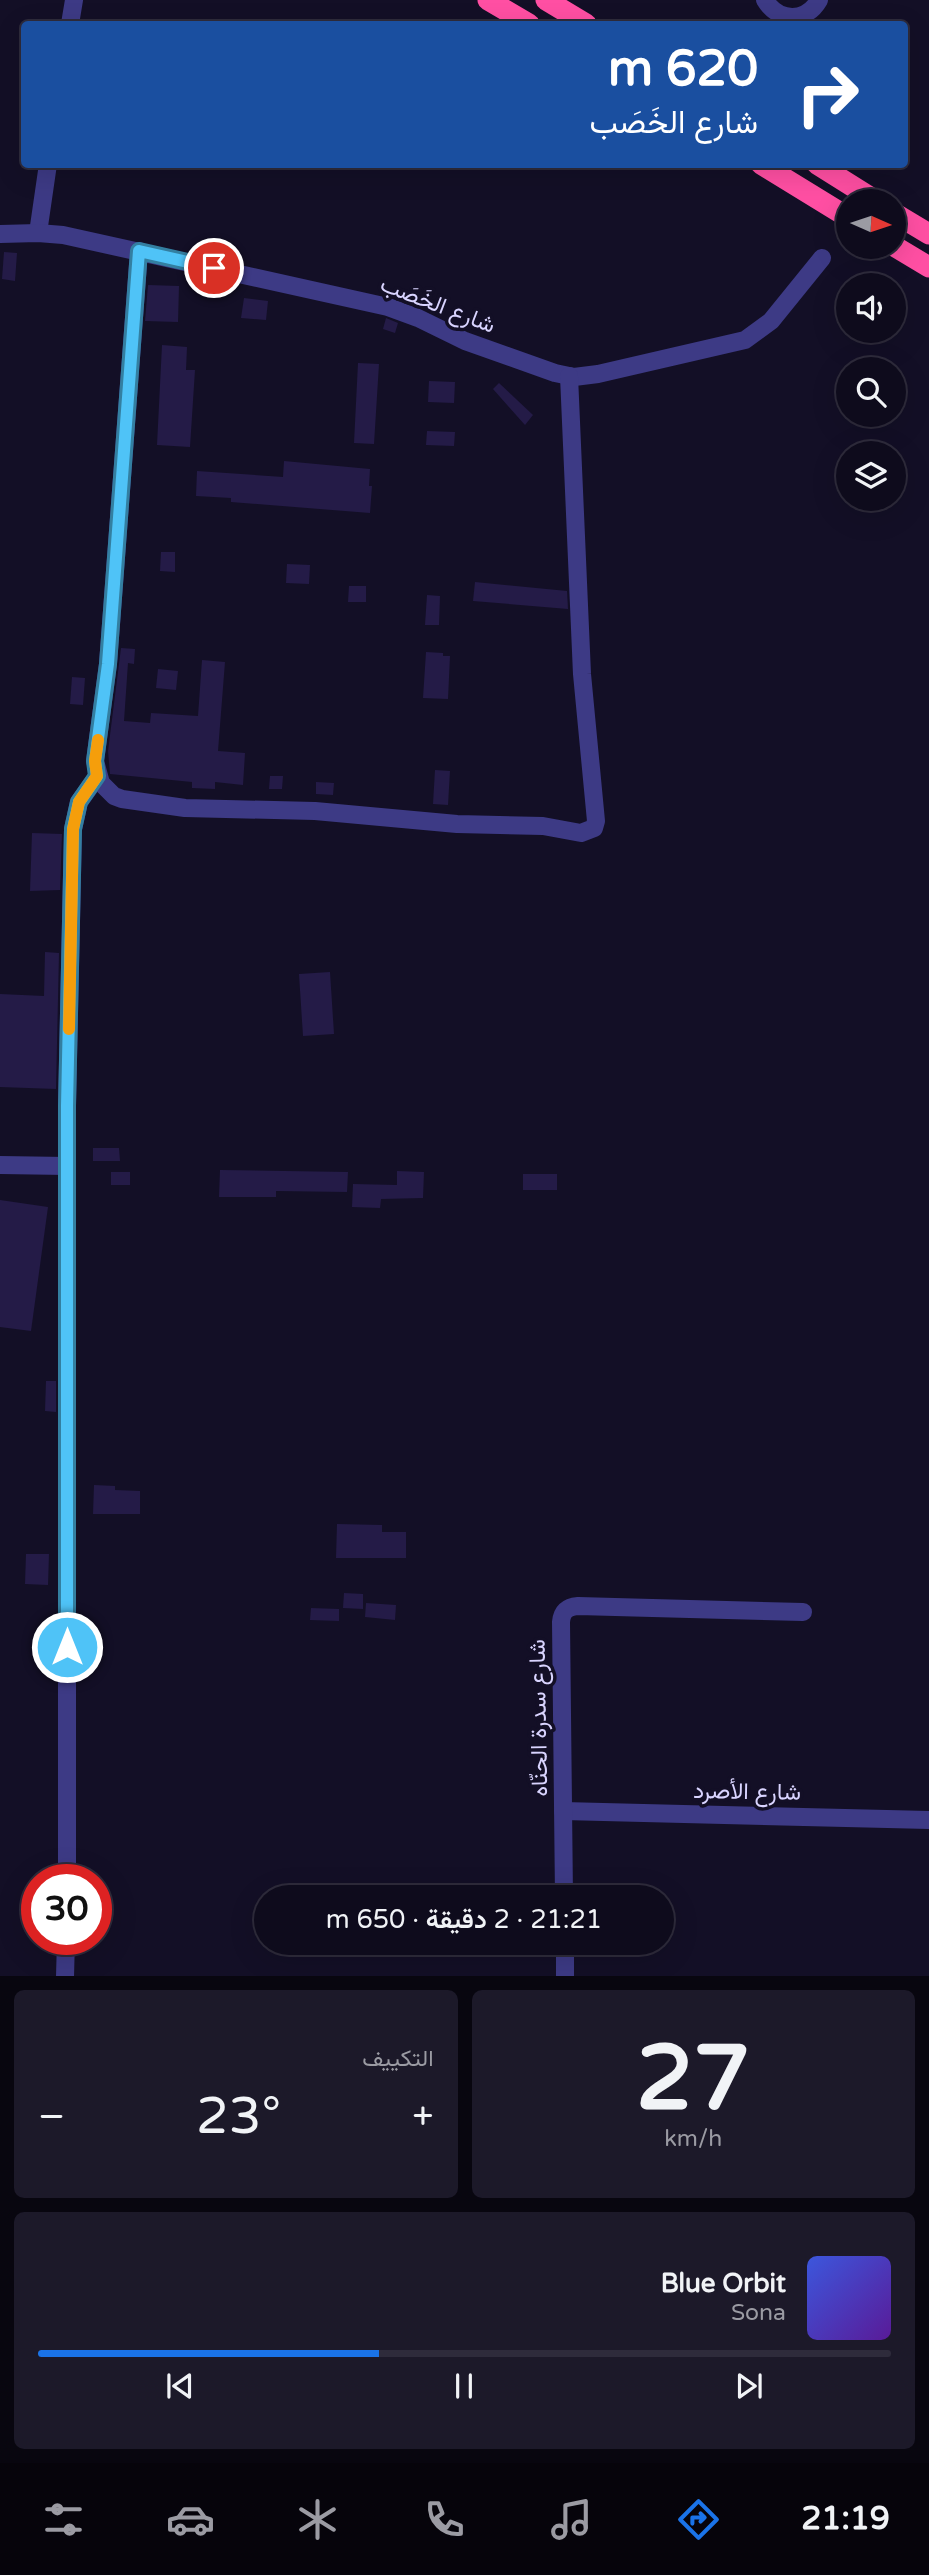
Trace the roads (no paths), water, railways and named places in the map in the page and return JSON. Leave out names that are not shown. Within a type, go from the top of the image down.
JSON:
[{"type":"highway","points":[[488,0],[524,21]]},
{"type":"highway","points":[[546,0],[581,21]]},
{"type":"highway","points":[[768,168],[836,210]]},
{"type":"highway","points":[[823,168],[857,189]]},
{"type":"highway","points":[[906,220],[929,234]]},
{"type":"highway","points":[[906,253],[929,267]]},
{"type":"street","points":[[70,21],[74,0]]},
{"type":"street","points":[[765,0],[769,7],[781,15],[797,20],[810,12],[819,0]]},
{"type":"street","points":[[765,0],[769,21]]},
{"type":"street","points":[[38,233],[47,168]]},
{"type":"street","name":"شارع الخَصَب","points":[[0,234],[63,235],[403,312],[465,341],[569,376],[598,374],[745,340],[771,321],[822,258]]},
{"type":"street","points":[[139,251],[108,664],[95,761],[97,776],[107,790],[122,799],[185,808],[315,811],[457,824],[543,826],[581,833],[594,828],[597,821],[582,674],[569,376]]},
{"type":"street","points":[[67,1864],[67,1166],[73,829],[79,802],[97,776]]},
{"type":"street","points":[[0,1165],[67,1166]]},
{"type":"street","name":"شارع سدرة الحنّاه","points":[[564,1885],[561,1622],[564,1612],[568,1608],[578,1606],[803,1612]]},
{"type":"street","name":"شارع الأصرد","points":[[564,1811],[929,1820]]},
{"type":"street","points":[[65,1976],[66,1955]]},
{"type":"street","points":[[565,1955],[565,1976]]}]
